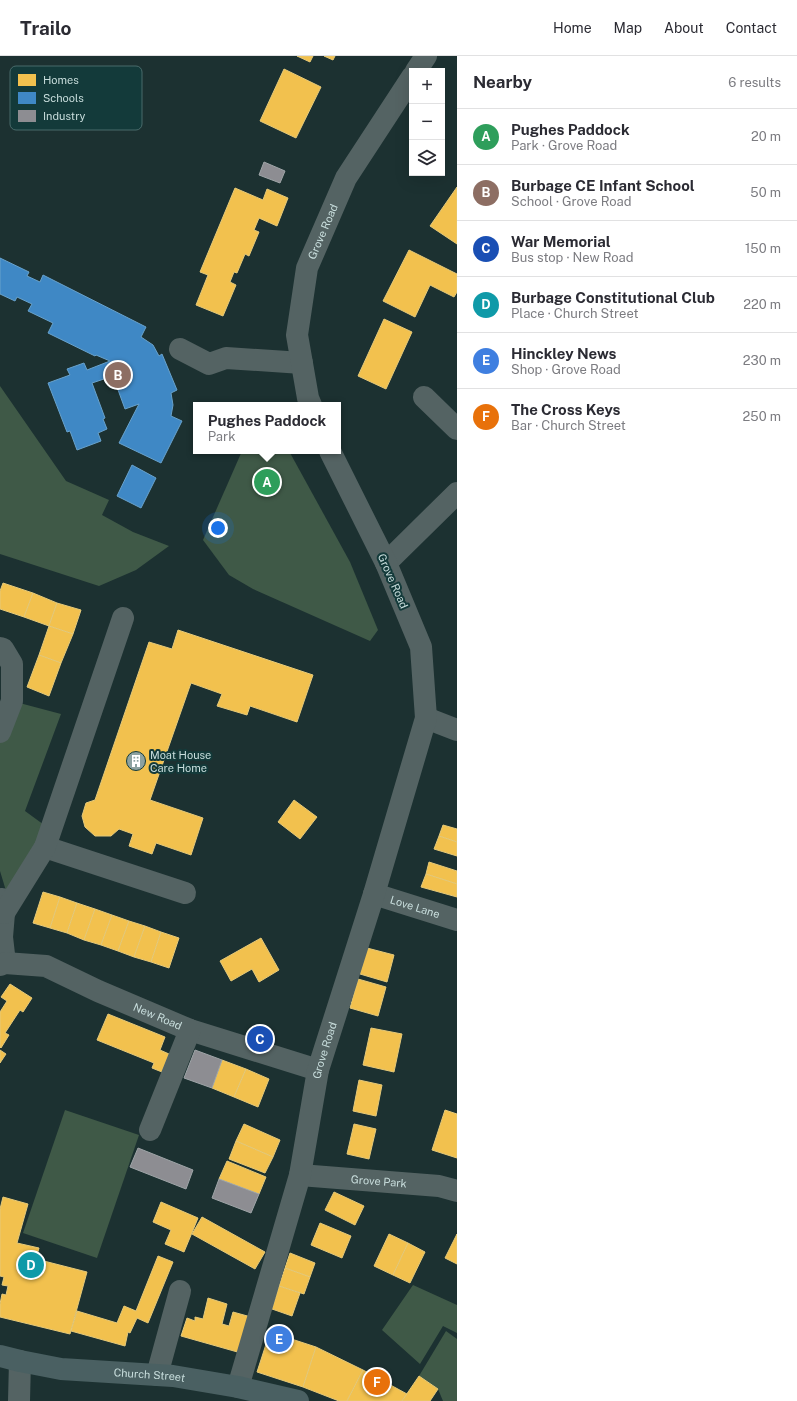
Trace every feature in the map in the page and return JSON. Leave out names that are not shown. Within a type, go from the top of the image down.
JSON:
[{"type":"main road","name":"Church Street","points":[[10,1359],[61,1368],[173,1376],[238,1387],[298,1401]]},
{"type":"street","points":[[418,68],[426,56]]},
{"type":"street","name":"Grove Road","points":[[310,402],[297,335],[307,268],[346,178],[409,82]]},
{"type":"street","points":[[180,349],[209,364],[226,358],[302,363]]},
{"type":"street","points":[[424,397],[457,429]]},
{"type":"street","name":"Grove Road","points":[[238,1387],[300,1175],[318,1070],[374,894],[426,718],[421,647],[386,563],[332,454]]},
{"type":"street","points":[[386,563],[457,494]]},
{"type":"street","points":[[4,913],[45,847],[123,618]]},
{"type":"street","points":[[0,648],[3,649],[12,664],[12,701],[0,732]]},
{"type":"street","points":[[426,718],[457,730]]},
{"type":"street","points":[[45,847],[186,893]]},
{"type":"street","points":[[0,891],[4,913],[2,964]]},
{"type":"street","name":"Love Lane","points":[[374,894],[457,920]]},
{"type":"street","name":"New Road","points":[[2,964],[46,966],[105,994],[190,1030],[318,1070]]},
{"type":"street","points":[[150,1130],[190,1030]]},
{"type":"street","name":"Grove Park","points":[[300,1175],[439,1186],[457,1191]]},
{"type":"street","points":[[157,1375],[180,1291]]},
{"type":"street","points":[[10,1359],[19,1401]]},
{"type":"green space","points":[[0,386],[66,481],[109,500],[102,515],[133,532],[169,546],[136,570],[99,586],[0,554]]},
{"type":"green space","points":[[241,454],[291,454],[350,562],[378,630],[370,641],[253,589],[229,575],[203,540]]},
{"type":"green space","points":[[12,701],[61,714],[25,811],[51,830],[10,904],[0,871],[0,740]]},
{"type":"green space","points":[[65,1110],[139,1135],[97,1258],[23,1233]]},
{"type":"green space","points":[[413,1285],[457,1305],[457,1333],[443,1326],[420,1364],[382,1330]]},
{"type":"green space","points":[[446,1331],[457,1339],[457,1401],[443,1401],[438,1389],[419,1376]]},
{"type":"building: Homes","points":[[297,56],[313,56],[310,62]]},
{"type":"building: Homes","points":[[324,56],[335,56],[333,60]]},
{"type":"building: Homes","points":[[284,69],[321,87],[296,138],[260,121]]},
{"type":"building: Homes","points":[[457,187],[457,244],[430,226]]},
{"type":"building: Homes","points":[[235,188],[263,200],[267,189],[288,198],[277,226],[259,218],[254,230],[259,232],[249,256],[245,254],[237,273],[234,272],[230,282],[236,285],[223,316],[196,305],[208,275],[200,272]]},
{"type":"building: Homes","points":[[409,250],[457,274],[457,292],[454,297],[430,285],[415,317],[383,301]]},
{"type":"building: Homes","points":[[384,319],[412,332],[386,389],[358,376]]},
{"type":"building: Homes","points":[[3,583],[33,593],[24,617],[0,609],[0,591]]},
{"type":"building: Homes","points":[[33,593],[57,603],[49,626],[24,617]]},
{"type":"building: Homes","points":[[57,603],[81,610],[73,634],[49,626]]},
{"type":"building: Homes","points":[[49,626],[73,634],[61,663],[39,655]]},
{"type":"building: Homes","name":"Moat House Care Home","points":[[178,630],[313,675],[297,722],[250,706],[247,715],[217,706],[222,694],[191,683],[150,800],[203,818],[191,855],[156,843],[152,854],[129,846],[133,834],[119,829],[111,836],[95,836],[85,827],[82,816],[86,803],[95,800],[149,642],[172,649]]},
{"type":"building: Homes","points":[[39,655],[61,663],[49,696],[27,687]]},
{"type":"building: Homes","points":[[294,800],[317,817],[300,839],[278,822]]},
{"type":"building: Homes","points":[[443,825],[457,829],[457,842],[439,836]]},
{"type":"building: Homes","points":[[439,836],[457,842],[457,856],[434,849]]},
{"type":"building: Homes","points":[[429,862],[457,871],[457,884],[426,874]]},
{"type":"building: Homes","points":[[426,874],[457,884],[457,897],[421,887]]},
{"type":"building: Homes","points":[[43,892],[60,897],[50,928],[33,923]]},
{"type":"building: Homes","points":[[60,897],[77,903],[67,933],[50,928]]},
{"type":"building: Homes","points":[[77,903],[95,909],[84,940],[67,933]]},
{"type":"building: Homes","points":[[95,909],[112,915],[101,945],[84,940]]},
{"type":"building: Homes","points":[[112,915],[129,921],[118,951],[101,945]]},
{"type":"building: Homes","points":[[129,921],[145,926],[134,957],[118,951]]},
{"type":"building: Homes","points":[[145,926],[161,932],[151,962],[134,957]]},
{"type":"building: Homes","points":[[161,932],[179,938],[169,968],[151,962]]},
{"type":"building: Homes","points":[[261,938],[279,970],[259,982],[252,969],[231,981],[220,961]]},
{"type":"building: Homes","points":[[367,948],[394,955],[387,982],[360,974]]},
{"type":"building: Homes","points":[[358,979],[386,987],[378,1016],[350,1008]]},
{"type":"building: Homes","points":[[10,984],[32,998],[23,1012],[20,1010],[5,1033],[9,1035],[1,1048],[0,1012],[7,1001],[1,997]]},
{"type":"building: Homes","points":[[108,1014],[165,1037],[160,1050],[169,1054],[162,1072],[152,1068],[154,1063],[97,1040]]},
{"type":"building: Homes","points":[[371,1028],[402,1034],[394,1072],[363,1065]]},
{"type":"building: Homes","points":[[0,1050],[6,1054],[0,1063]]},
{"type":"building: Homes","points":[[222,1060],[246,1069],[234,1097],[212,1088]]},
{"type":"building: Homes","points":[[246,1069],[269,1079],[258,1107],[234,1097]]},
{"type":"building: Homes","points":[[359,1080],[382,1085],[376,1116],[353,1111]]},
{"type":"building: Homes","points":[[445,1110],[457,1114],[457,1158],[432,1150]]},
{"type":"building: Homes","points":[[244,1124],[280,1140],[273,1157],[236,1141]]},
{"type":"building: Homes","points":[[354,1124],[376,1129],[369,1159],[347,1154]]},
{"type":"building: Homes","points":[[236,1141],[273,1157],[265,1173],[229,1159]]},
{"type":"building: Homes","points":[[227,1161],[266,1177],[259,1194],[219,1179]]},
{"type":"building: Homes","points":[[334,1192],[364,1206],[355,1225],[325,1210]]},
{"type":"building: Homes","points":[[3,1197],[28,1204],[17,1243],[39,1248],[36,1259],[87,1272],[70,1334],[0,1317],[2,1294],[6,1295],[8,1286],[2,1285],[4,1277],[0,1276],[0,1209]]},
{"type":"building: Homes","points":[[161,1202],[198,1218],[184,1252],[165,1244],[171,1230],[153,1222]]},
{"type":"building: Homes","points":[[202,1217],[265,1252],[255,1269],[192,1234]]},
{"type":"building: Homes","points":[[320,1223],[351,1236],[342,1258],[311,1245]]},
{"type":"building: Homes","points":[[389,1234],[408,1243],[393,1275],[374,1266]]},
{"type":"building: Homes","points":[[457,1234],[457,1264],[445,1258]]},
{"type":"building: Homes","points":[[408,1243],[425,1252],[410,1283],[393,1275]]},
{"type":"building: Homes","points":[[290,1253],[315,1263],[310,1277],[285,1268]]},
{"type":"building: Homes","points":[[158,1256],[173,1262],[148,1323],[137,1318],[130,1333],[128,1332],[125,1346],[71,1331],[77,1311],[117,1323],[124,1306],[136,1311]]},
{"type":"building: Homes","points":[[285,1268],[310,1277],[304,1294],[279,1286]]},
{"type":"building: Homes","points":[[279,1286],[300,1293],[292,1316],[272,1309]]},
{"type":"building: Homes","points":[[208,1298],[227,1304],[222,1324],[229,1326],[233,1312],[251,1317],[241,1353],[181,1336],[187,1318],[195,1321],[195,1317],[203,1319]]},
{"type":"building: Homes","points":[[270,1332],[316,1347],[303,1387],[257,1372]]},
{"type":"building: Homes","points":[[316,1347],[363,1370],[347,1401],[339,1401],[303,1387]]},
{"type":"building: Homes","points":[[363,1370],[407,1394],[402,1401],[347,1401]]},
{"type":"building: Homes","points":[[419,1376],[438,1389],[430,1401],[402,1401]]},
{"type":"building: Schools","points":[[0,258],[29,272],[27,276],[40,282],[43,275],[146,327],[141,337],[153,345],[159,356],[162,354],[177,390],[171,393],[173,405],[171,416],[182,421],[161,463],[119,443],[139,404],[125,409],[113,376],[92,383],[105,418],[103,419],[107,429],[98,433],[101,441],[77,450],[70,431],[67,432],[48,383],[70,375],[67,369],[84,363],[87,370],[110,361],[96,355],[95,356],[48,333],[53,323],[28,311],[32,304],[17,297],[15,301],[0,294]]},
{"type":"building: Schools","points":[[132,465],[156,478],[141,508],[117,496]]},
{"type":"building: Industry","points":[[264,162],[285,171],[280,183],[259,175]]},
{"type":"building: Industry","points":[[195,1050],[222,1060],[212,1088],[184,1078]]},
{"type":"building: Industry","points":[[138,1148],[193,1170],[186,1189],[130,1167]]},
{"type":"building: Industry","points":[[219,1179],[259,1194],[251,1213],[212,1198]]},
{"type":"place","name":"Burbage CE Infant School","points":[[118,375]]},
{"type":"place","name":"Pughes Paddock","points":[[267,482]]},
{"type":"place","name":"Moat House Care Home","points":[[136,761]]},
{"type":"place","name":"War Memorial","points":[[260,1039]]},
{"type":"place","name":"Burbage Constitutional Club","points":[[31,1265]]},
{"type":"place","name":"Hinckley News","points":[[279,1339]]},
{"type":"place","name":"The Cross Keys","points":[[377,1382]]}]
